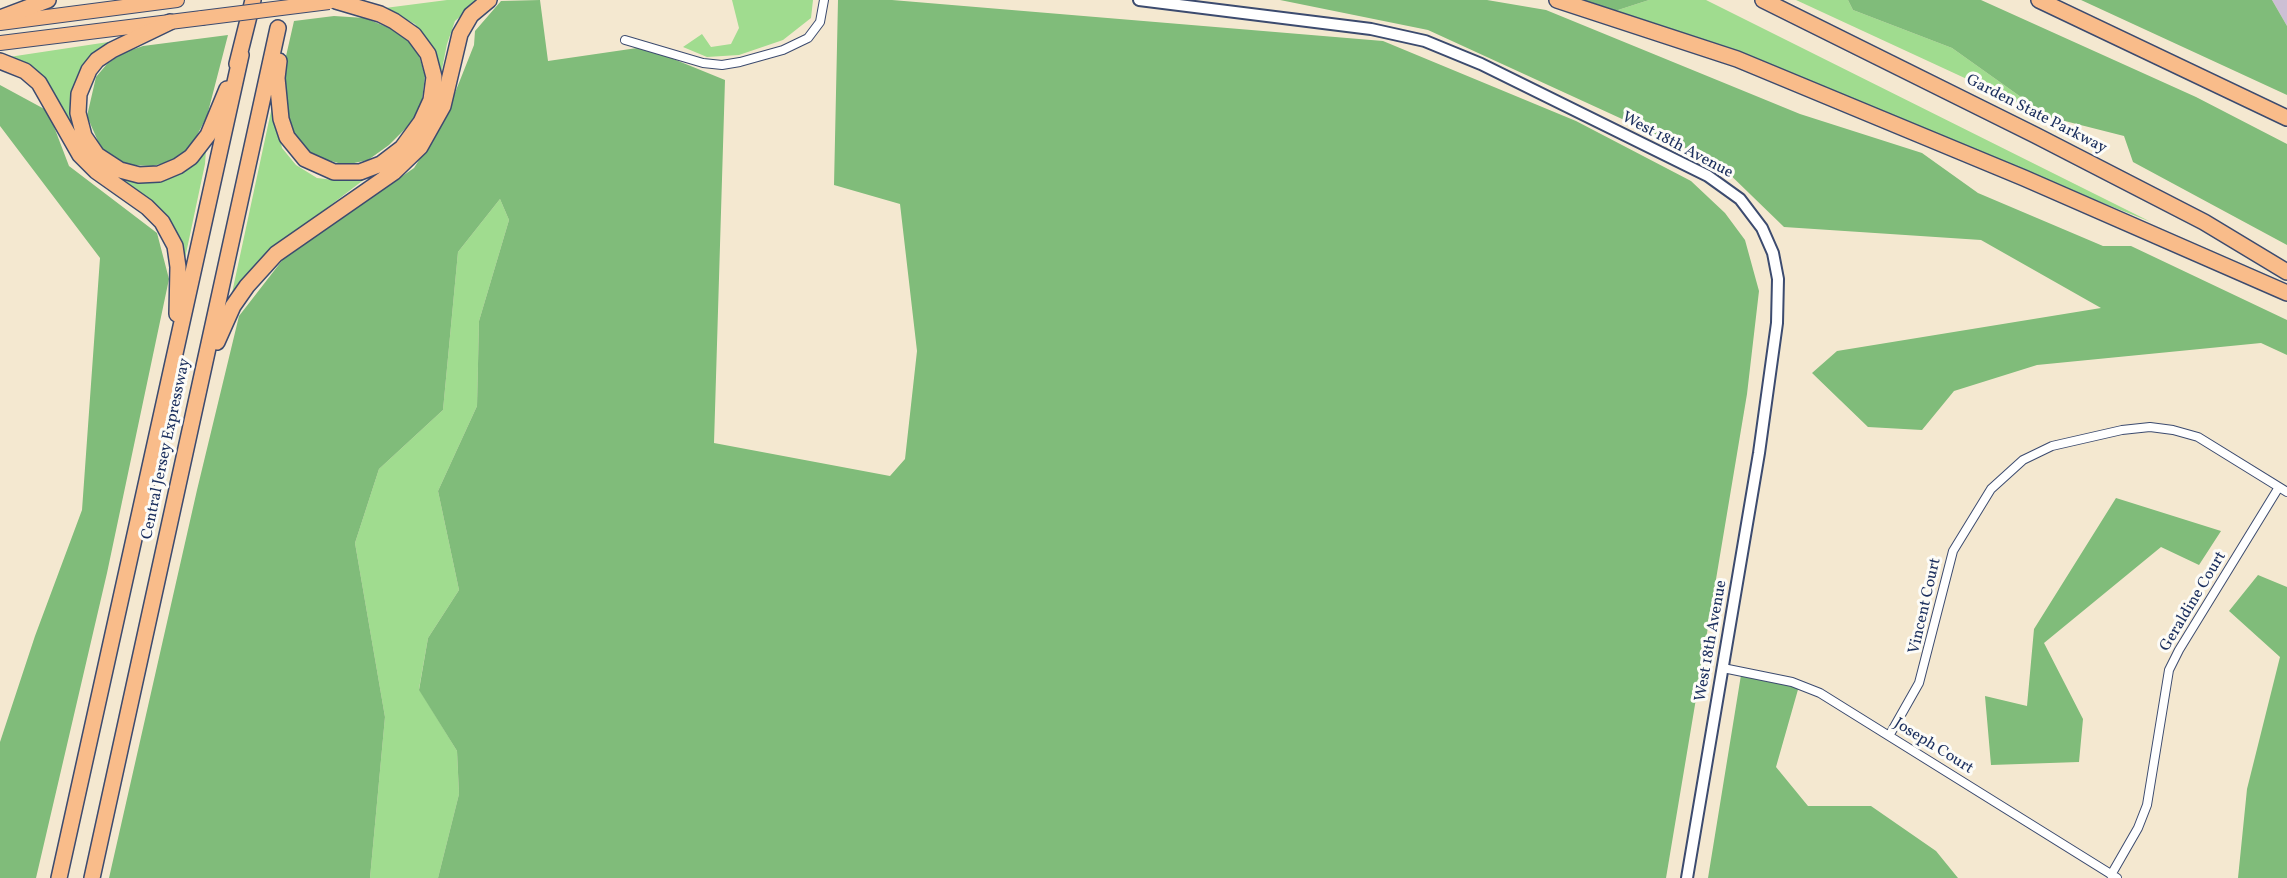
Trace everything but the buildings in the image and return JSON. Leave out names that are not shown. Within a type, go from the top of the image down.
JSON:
[{"type":"highway","points":[[0,18],[48,0]]},
{"type":"highway","points":[[0,24],[177,0]]},
{"type":"highway","points":[[170,22],[128,41],[98,60],[83,82],[78,107],[84,136],[97,155],[120,170],[139,175],[159,174],[178,166],[191,157],[208,135],[241,55],[253,0]]},
{"type":"highway","points":[[0,43],[170,22],[202,18],[337,1],[380,14],[403,26],[425,48],[433,71],[433,92],[421,122],[402,148],[371,169],[348,173],[327,170],[305,159],[287,137],[278,109],[277,78],[280,50],[278,28],[284,0]]},
{"type":"highway","points":[[201,381],[233,306],[263,268],[302,235],[394,172],[420,147],[442,106],[460,34],[471,15],[489,0]]},
{"type":"highway","points":[[1557,0],[1737,59],[2035,183],[2287,293]]},
{"type":"highway","name":"Garden State Parkway","points":[[1763,0],[2046,140],[2204,222],[2287,272]]},
{"type":"highway","points":[[2039,0],[2287,118]]},
{"type":"highway","name":"Central Jersey Expressway","points":[[92,878],[278,28]]},
{"type":"highway","name":"Central Jersey Expressway","points":[[59,878],[241,55]]},
{"type":"highway","points":[[0,61],[25,71],[39,83],[80,155],[96,171],[156,216],[169,233],[175,246],[178,267],[174,354]]},
{"type":"street","points":[[625,39],[703,63],[722,65],[740,62],[783,50],[808,38],[820,22],[824,0]]},
{"type":"street","name":"West 18th Avenue","points":[[1140,0],[1371,29],[1425,41],[1481,64],[1708,176],[1730,190],[1749,208],[1762,228],[1773,253],[1779,299],[1761,442],[1687,878]]},
{"type":"street","name":"Vincent Court","points":[[1889,736],[1919,683],[1953,551],[1991,489],[2023,460],[2052,446],[2122,430],[2161,428],[2198,437],[2287,492]]},
{"type":"street","name":"Geraldine Court","points":[[2114,876],[2147,805],[2169,670],[2279,487]]},
{"type":"street","name":"Joseph Court","points":[[1723,668],[1807,687],[2114,876]]},
{"type":"shaded area","points":[[2272,0],[2287,0],[2287,26]]},
{"type":"green space","points":[[447,0],[479,0],[455,21],[447,44],[439,84],[430,46],[415,24],[385,8]]},
{"type":"green space","points":[[540,0],[548,61],[644,47],[725,80],[714,443],[890,476],[905,459],[917,351],[900,204],[834,185],[838,0],[892,0],[1383,41],[1576,121],[1691,181],[1725,213],[1745,240],[1759,291],[1747,394],[1666,878],[438,878],[459,794],[457,751],[419,690],[428,638],[459,590],[438,491],[477,406],[479,321],[509,220],[500,199],[458,252],[443,410],[379,469],[355,543],[385,717],[370,878],[109,878],[239,316],[284,258],[414,168],[443,123],[474,45],[475,31],[501,1]]},
{"type":"green space","points":[[732,0],[813,0],[811,18],[783,40],[739,55],[707,57],[683,47],[702,34],[711,47],[731,44],[739,28]]},
{"type":"green space","points":[[1280,0],[1487,0],[1546,10],[1800,114],[1922,153],[1978,193],[2103,246],[2131,246],[2287,320],[2287,355],[2261,343],[2037,365],[1954,391],[1922,430],[1868,427],[1812,373],[1837,351],[2101,308],[1981,240],[1784,227],[1718,163],[1428,30]]},
{"type":"green space","points":[[1582,0],[1649,0],[1615,11]]},
{"type":"green space","points":[[1649,0],[1706,0],[2151,222],[1615,11]]},
{"type":"green space","points":[[1796,0],[1848,0],[1853,10],[1952,48],[2049,117]]},
{"type":"green space","points":[[1848,0],[1981,0],[2196,97],[2287,144],[2287,245],[2133,162],[2124,136],[2049,117],[1952,48],[1853,10]]},
{"type":"green space","points":[[2081,0],[2272,0],[2287,26],[2287,95]]},
{"type":"green space","points":[[334,16],[365,18],[394,30],[408,39],[418,52],[425,76],[422,100],[412,122],[389,145],[368,160],[345,165],[314,156],[291,134],[282,113],[284,65],[294,21]]},
{"type":"green space","points":[[228,35],[207,116],[195,139],[185,151],[172,161],[153,166],[127,165],[108,155],[100,146],[87,116],[96,77],[107,64],[123,53],[143,46]]},
{"type":"green space","points":[[115,41],[85,63],[73,89],[71,122],[9,57]]},
{"type":"green space","points":[[0,85],[48,111],[69,166],[157,233],[169,279],[107,573],[36,878],[0,878],[0,742],[35,636],[82,510],[100,258],[0,126]]},
{"type":"green space","points":[[273,102],[282,148],[296,165],[317,178],[342,181],[370,175],[260,259],[232,293]]},
{"type":"green space","points":[[206,150],[184,263],[171,224],[106,172],[189,166]]},
{"type":"green space","points":[[500,199],[509,220],[479,321],[477,406],[438,491],[459,590],[428,638],[419,689],[457,751],[459,794],[438,878],[370,878],[385,717],[355,543],[379,469],[443,410],[458,252]]},
{"type":"green space","points":[[2116,498],[2221,531],[2199,565],[2161,547],[2044,643],[2083,719],[2079,762],[1991,765],[1985,696],[2027,706],[2034,629]]},
{"type":"green space","points":[[2258,575],[2287,587],[2287,878],[2238,878],[2247,789],[2280,657],[2229,611]]},
{"type":"green space","points":[[1741,675],[1799,686],[1776,767],[1808,806],[1871,806],[1936,851],[1958,878],[1708,878]]}]
